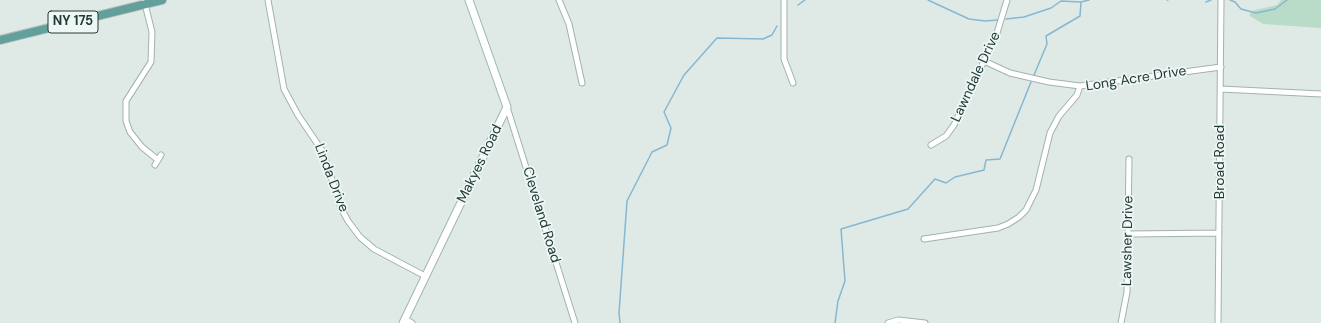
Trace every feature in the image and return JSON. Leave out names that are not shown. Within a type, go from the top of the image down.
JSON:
[{"type":"main road","name":"NY 175","points":[[0,40],[145,2],[162,0]]},
{"type":"street","name":"Linda Drive","points":[[268,0],[284,89],[298,115],[323,152],[335,191],[348,221],[360,237],[374,249],[425,276]]},
{"type":"street","name":"Makyes Road","points":[[404,321],[507,108],[470,0]]},
{"type":"street","points":[[559,0],[569,24],[582,83]]},
{"type":"street","points":[[784,0],[784,59],[793,83]]},
{"type":"street","name":"Lawndale Drive","points":[[931,145],[946,136],[954,125],[997,33],[1007,0]]},
{"type":"street","name":"Broad Road","points":[[1218,323],[1222,0]]},
{"type":"street","points":[[145,2],[152,32],[151,62],[126,100],[125,111],[130,132],[142,147],[158,160]]},
{"type":"street","points":[[984,61],[1010,73],[1049,82],[1080,86]]},
{"type":"street","name":"Long Acre Drive","points":[[924,239],[998,228],[1019,217],[1026,210],[1036,190],[1050,133],[1059,116],[1077,95],[1080,86],[1221,67]]},
{"type":"street","points":[[1221,90],[1321,94]]},
{"type":"street","name":"Cleveland Road","points":[[507,108],[575,323]]},
{"type":"street","name":"Lawsher Drive","points":[[1121,323],[1127,292],[1129,159]]},
{"type":"street","points":[[1129,234],[1219,233]]},
{"type":"street","points":[[888,323],[898,320],[925,323]]},
{"type":"street","points":[[404,321],[412,323]]},
{"type":"green space","points":[[1281,0],[1321,0],[1321,28],[1263,24],[1250,16],[1250,13],[1255,10],[1277,5]]},
{"type":"waterway","points":[[798,5],[805,0]]},
{"type":"waterway","points":[[928,0],[969,19],[985,21],[998,20]]},
{"type":"waterway","points":[[1006,19],[1024,17],[1051,8],[1061,1],[1081,2],[1089,0]]},
{"type":"waterway","points":[[1206,2],[1211,0]]},
{"type":"waterway","points":[[1230,0],[1235,2],[1241,9],[1256,13],[1275,9],[1287,0]]},
{"type":"waterway","points":[[1034,75],[1047,44],[1046,36],[1080,16],[1081,2]]},
{"type":"waterway","points":[[620,323],[619,313],[627,201],[652,152],[667,145],[671,128],[664,112],[684,75],[717,38],[763,39],[772,35],[777,26]]},
{"type":"waterway","points":[[835,323],[838,301],[845,281],[841,229],[908,209],[935,179],[946,183],[955,177],[984,170],[986,160],[1000,159],[1031,82]]}]
